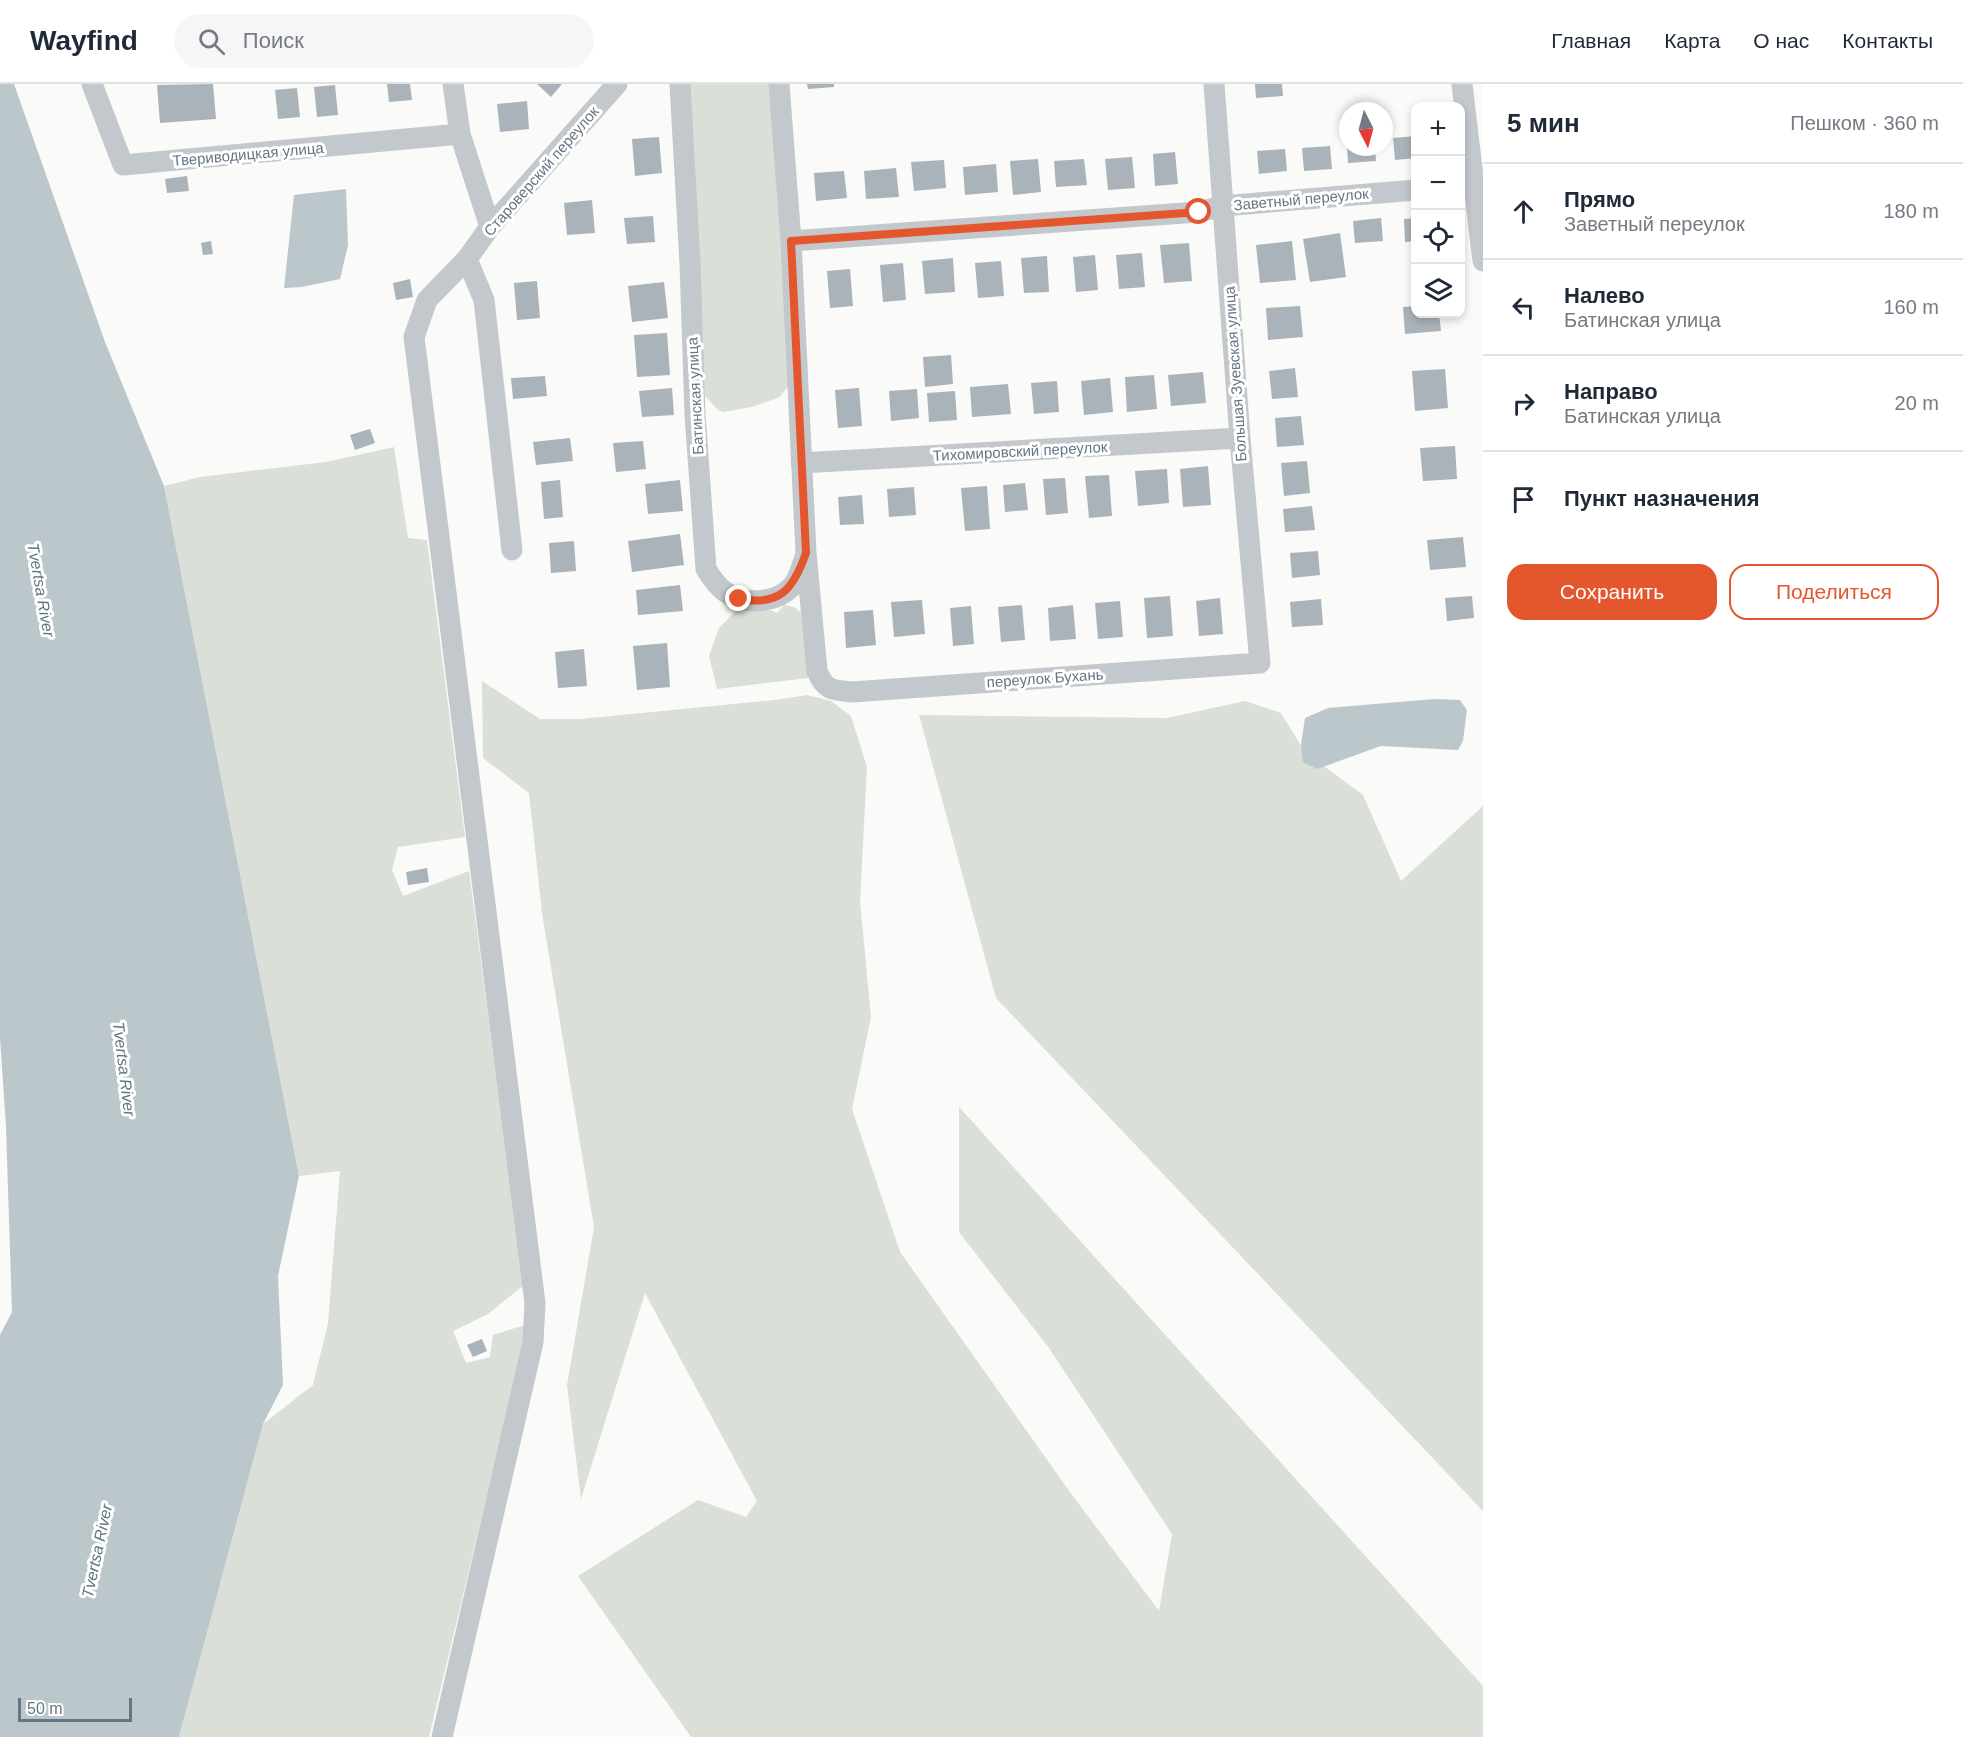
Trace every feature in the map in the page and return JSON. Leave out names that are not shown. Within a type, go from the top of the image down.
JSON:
[{"type":"street","name":"Твериводицкая улица","points":[[92,84],[123,165],[460,134]]},
{"type":"street","points":[[453,84],[460,134],[490,228]]},
{"type":"street","name":"Староверский переулок","points":[[442,1737],[533,1342],[536,1309],[414,337],[427,300],[467,259],[490,228],[617,84]]},
{"type":"street","name":"Батинская улица","points":[[680,84],[695,414],[706,568],[714,582],[725,592],[739,599],[754,602],[769,600],[783,593],[794,583],[806,553]]},
{"type":"street","name":"Батинская улица","points":[[779,84],[791,241],[806,553],[817,671],[821,681],[831,690]]},
{"type":"street","name":"Большая Зуевская улица","points":[[1214,84],[1240,438],[1260,663]]},
{"type":"street","points":[[1462,84],[1467,186],[1483,261]]},
{"type":"street","name":"Заветный переулок","points":[[791,241],[1199,212],[1222,206],[1411,190]]},
{"type":"street","points":[[467,259],[484,300],[512,550]]},
{"type":"street","name":"Тихомировский переулок","points":[[801,463],[1240,438]]},
{"type":"street","name":"переулок Бухань","points":[[831,690],[852,692],[1260,663]]},
{"type":"shaded area","points":[[684,84],[772,84],[793,380],[780,397],[752,407],[723,412],[718,410],[705,396]]},
{"type":"shaded area","points":[[394,447],[408,538],[427,540],[465,837],[398,847],[392,870],[403,896],[469,871],[524,1285],[488,1314],[453,1331],[466,1363],[490,1357],[493,1335],[528,1324],[429,1737],[179,1737],[263,1424],[313,1385],[328,1323],[340,1171],[299,1176],[164,486],[200,477],[326,462]]},
{"type":"shaded area","points":[[784,605],[794,607],[803,614],[808,678],[717,689],[709,656],[719,628],[736,611],[766,608],[777,613]]},
{"type":"shaded area","points":[[482,681],[540,719],[580,719],[807,695],[831,701],[851,716],[867,767],[860,901],[871,1017],[852,1109],[900,1252],[1072,1495],[1159,1611],[1172,1534],[1049,1348],[959,1232],[959,1107],[1483,1686],[1483,1737],[691,1737],[578,1576],[698,1500],[746,1517],[757,1501],[645,1293],[581,1499],[567,1385],[594,1227],[542,913],[529,793],[483,758]]},
{"type":"shaded area","points":[[1245,701],[1281,713],[1305,752],[1363,795],[1401,881],[1483,806],[1483,1511],[996,998],[919,715],[1167,718]]},
{"type":"water","name":"Tvertsa River","points":[[0,84],[14,84],[105,342],[164,486],[299,1176],[278,1276],[283,1385],[263,1424],[179,1737],[0,1737],[0,1335],[12,1312],[6,1127],[0,1038]]},
{"type":"water","points":[[346,189],[348,245],[340,279],[302,287],[284,288],[294,195]]},
{"type":"water","points":[[1434,699],[1460,700],[1467,710],[1463,741],[1458,750],[1381,746],[1317,769],[1303,762],[1301,745],[1305,718],[1328,708]]},
{"type":"building","points":[[213,84],[216,119],[160,123],[157,85]]},
{"type":"building","points":[[387,84],[410,84],[412,100],[389,102]]},
{"type":"building","points":[[537,84],[562,84],[551,97]]},
{"type":"building","points":[[807,84],[834,84],[834,87],[808,89]]},
{"type":"building","points":[[1255,84],[1282,84],[1283,96],[1256,98]]},
{"type":"building","points":[[335,85],[338,115],[317,117],[314,87]]},
{"type":"building","points":[[297,88],[300,117],[278,119],[275,90]]},
{"type":"building","points":[[527,101],[529,129],[500,132],[497,104]]},
{"type":"building","points":[[1411,136],[1411,158],[1395,160],[1393,138]]},
{"type":"building","points":[[659,137],[662,173],[635,176],[632,139]]},
{"type":"building","points":[[1330,146],[1332,169],[1304,171],[1302,148]]},
{"type":"building","points":[[1285,149],[1287,171],[1259,174],[1257,151]]},
{"type":"building","points":[[1175,152],[1178,184],[1155,186],[1153,154]]},
{"type":"building","points":[[1348,156],[1376,156],[1376,161],[1348,163]]},
{"type":"building","points":[[1132,157],[1135,188],[1108,190],[1105,159]]},
{"type":"building","points":[[1038,159],[1041,192],[1013,195],[1010,161]]},
{"type":"building","points":[[1084,159],[1087,185],[1056,187],[1054,161]]},
{"type":"building","points":[[944,160],[946,188],[914,191],[911,162]]},
{"type":"building","points":[[996,164],[998,192],[965,195],[963,167]]},
{"type":"building","points":[[896,168],[899,197],[866,199],[864,171]]},
{"type":"building","points":[[844,171],[847,198],[816,201],[814,173]]},
{"type":"building","points":[[187,176],[189,191],[167,193],[165,179]]},
{"type":"building","points":[[592,200],[595,233],[567,235],[564,203]]},
{"type":"building","points":[[653,216],[655,242],[627,244],[624,218]]},
{"type":"building","points":[[1381,218],[1383,241],[1355,243],[1353,221]]},
{"type":"building","points":[[1411,218],[1411,241],[1405,242],[1404,219]]},
{"type":"building","points":[[1340,233],[1346,277],[1310,282],[1303,239]]},
{"type":"building","points":[[211,241],[213,254],[203,255],[201,243]]},
{"type":"building","points":[[1292,241],[1296,280],[1260,283],[1256,245]]},
{"type":"building","points":[[1189,243],[1192,281],[1164,283],[1160,245]]},
{"type":"building","points":[[1142,253],[1145,287],[1119,289],[1116,255]]},
{"type":"building","points":[[1095,255],[1098,290],[1076,292],[1073,257]]},
{"type":"building","points":[[1047,256],[1049,292],[1024,293],[1021,258]]},
{"type":"building","points":[[953,258],[955,292],[925,294],[922,261]]},
{"type":"building","points":[[1001,261],[1004,296],[978,298],[975,263]]},
{"type":"building","points":[[903,263],[906,300],[883,302],[880,265]]},
{"type":"building","points":[[850,269],[853,306],[830,308],[827,271]]},
{"type":"building","points":[[410,279],[413,297],[396,300],[393,283]]},
{"type":"building","points":[[537,281],[540,318],[517,320],[514,283]]},
{"type":"building","points":[[664,282],[668,318],[632,322],[628,286]]},
{"type":"building","points":[[1300,306],[1303,337],[1268,340],[1266,308]]},
{"type":"building","points":[[1411,306],[1411,318],[1439,318],[1441,331],[1405,334],[1403,307]]},
{"type":"building","points":[[667,333],[670,375],[637,377],[634,335]]},
{"type":"building","points":[[951,355],[953,384],[925,387],[923,357]]},
{"type":"building","points":[[1295,368],[1298,397],[1272,399],[1269,371]]},
{"type":"building","points":[[1445,369],[1448,408],[1415,411],[1412,371]]},
{"type":"building","points":[[1203,372],[1206,403],[1171,406],[1168,375]]},
{"type":"building","points":[[1154,375],[1157,409],[1127,412],[1125,377]]},
{"type":"building","points":[[545,376],[547,396],[513,399],[511,378]]},
{"type":"building","points":[[1110,378],[1113,412],[1084,415],[1081,381]]},
{"type":"building","points":[[1057,381],[1059,412],[1034,414],[1031,383]]},
{"type":"building","points":[[1008,384],[1011,414],[972,417],[970,387]]},
{"type":"building","points":[[672,388],[674,415],[642,417],[639,391]]},
{"type":"building","points":[[859,388],[862,426],[838,428],[835,390]]},
{"type":"building","points":[[917,389],[919,418],[891,421],[889,391]]},
{"type":"building","points":[[955,391],[957,420],[929,422],[927,393]]},
{"type":"building","points":[[1301,416],[1304,445],[1277,447],[1275,418]]},
{"type":"building","points":[[370,429],[375,443],[355,450],[350,435]]},
{"type":"building","points":[[570,438],[573,461],[536,465],[533,442]]},
{"type":"building","points":[[643,441],[646,469],[616,472],[613,443]]},
{"type":"building","points":[[1455,446],[1457,479],[1423,481],[1420,448]]},
{"type":"building","points":[[1307,461],[1310,493],[1284,496],[1281,463]]},
{"type":"building","points":[[1208,466],[1211,505],[1183,507],[1180,469]]},
{"type":"building","points":[[1167,469],[1169,503],[1138,506],[1135,471]]},
{"type":"building","points":[[1109,475],[1112,516],[1089,518],[1085,476]]},
{"type":"building","points":[[1065,478],[1068,513],[1046,515],[1043,479]]},
{"type":"building","points":[[560,480],[563,517],[544,519],[541,482]]},
{"type":"building","points":[[680,480],[683,511],[648,514],[645,484]]},
{"type":"building","points":[[1025,483],[1028,510],[1005,512],[1003,485]]},
{"type":"building","points":[[987,486],[990,529],[965,531],[961,488]]},
{"type":"building","points":[[914,487],[916,515],[889,517],[887,489]]},
{"type":"building","points":[[862,495],[864,524],[840,525],[838,497]]},
{"type":"building","points":[[1312,506],[1315,530],[1285,532],[1283,509]]},
{"type":"building","points":[[680,534],[684,565],[632,572],[628,541]]},
{"type":"building","points":[[1463,537],[1466,567],[1430,570],[1427,540]]},
{"type":"building","points":[[574,541],[576,571],[551,573],[549,543]]},
{"type":"building","points":[[1318,551],[1320,575],[1292,578],[1290,553]]},
{"type":"building","points":[[680,585],[683,611],[638,615],[636,590]]},
{"type":"building","points":[[1170,596],[1173,636],[1147,638],[1144,598]]},
{"type":"building","points":[[1472,596],[1474,618],[1447,621],[1445,598]]},
{"type":"building","points":[[1220,598],[1223,634],[1199,636],[1196,601]]},
{"type":"building","points":[[1321,599],[1323,625],[1292,627],[1290,602]]},
{"type":"building","points":[[922,600],[925,634],[894,637],[891,602]]},
{"type":"building","points":[[1120,601],[1123,637],[1098,639],[1095,603]]},
{"type":"building","points":[[1022,605],[1025,640],[1001,642],[998,607]]},
{"type":"building","points":[[1073,605],[1076,639],[1050,641],[1048,608]]},
{"type":"building","points":[[971,606],[974,644],[953,646],[950,608]]},
{"type":"building","points":[[873,610],[876,645],[846,648],[844,612]]},
{"type":"building","points":[[667,643],[670,687],[637,690],[633,646]]},
{"type":"building","points":[[584,649],[587,686],[558,688],[555,652]]},
{"type":"building","points":[[427,868],[429,882],[408,885],[406,872]]},
{"type":"building","points":[[482,1339],[487,1351],[473,1357],[467,1345]]},
{"type":"route","points":[[739,599],[754,602],[769,600],[783,593],[794,583],[806,553],[791,241],[1199,212]]}]
